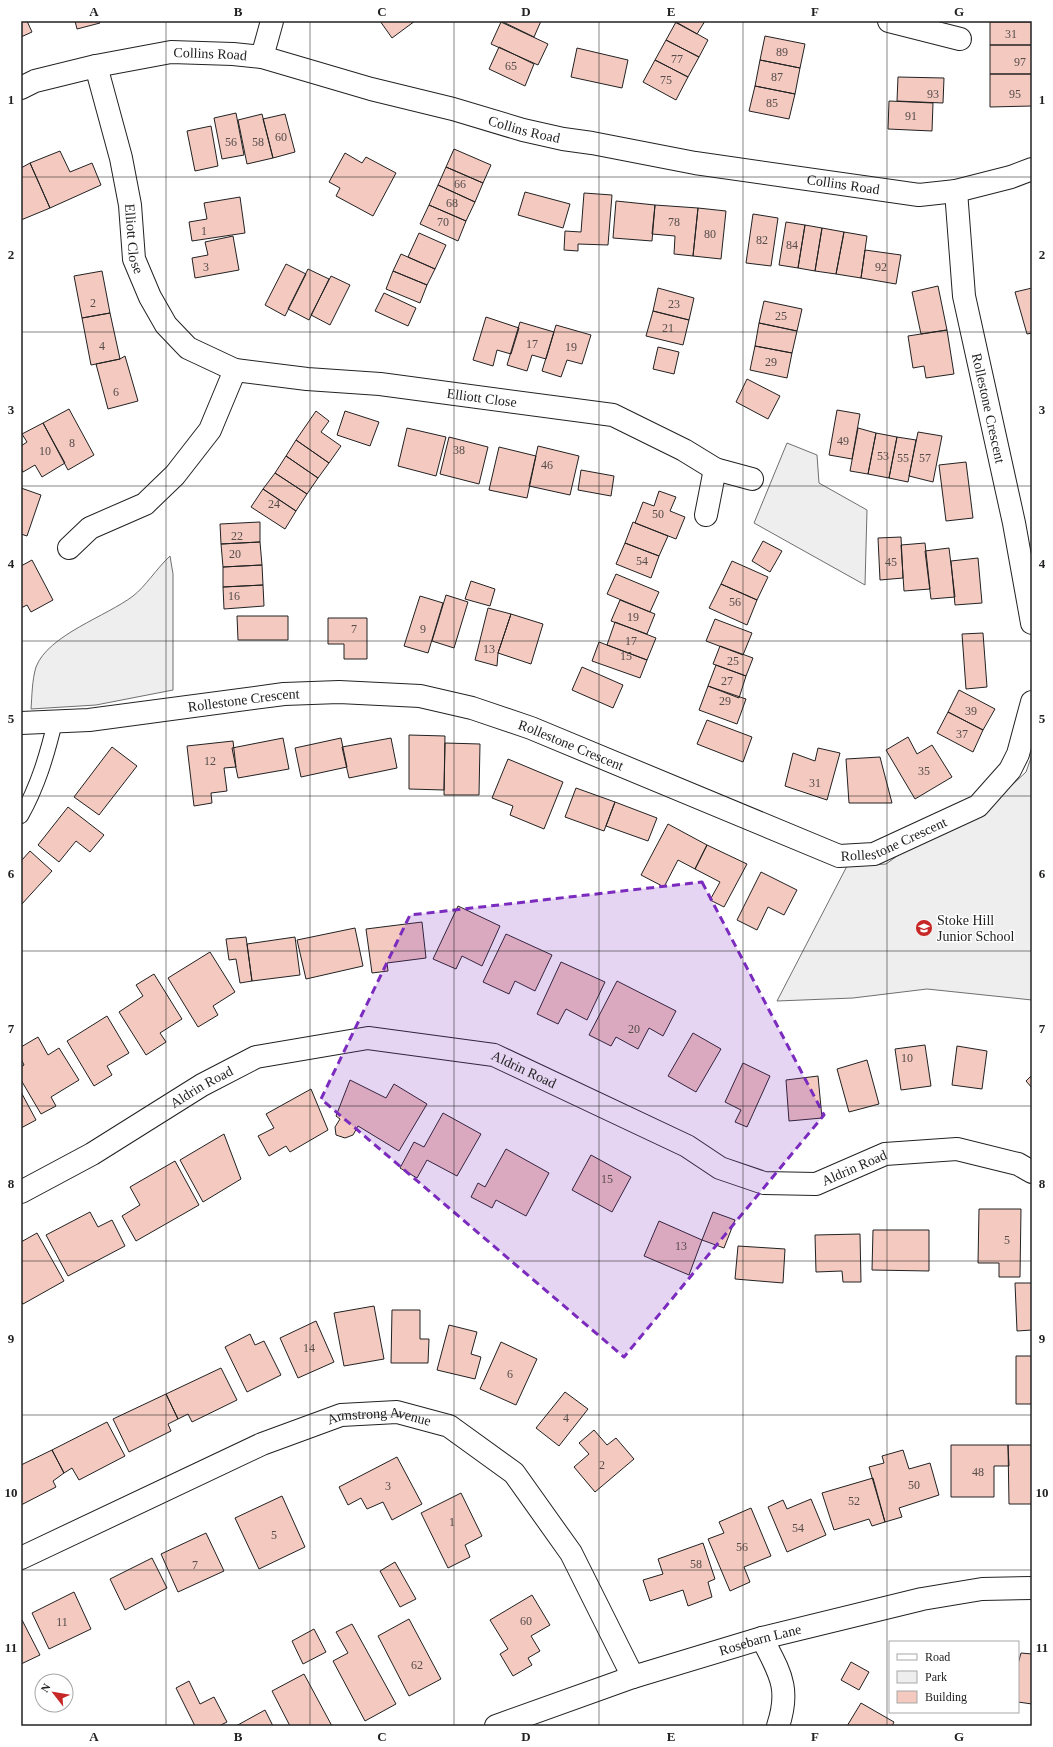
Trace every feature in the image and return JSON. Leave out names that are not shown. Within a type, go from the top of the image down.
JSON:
[{"type":"street","points":[[262,57],[272,21]]},
{"type":"street","points":[[889,21],[960,39]]},
{"type":"street","name":"Collins Road","points":[[21,88],[35,81],[96,66],[171,52],[262,57],[371,89],[453,109],[523,130],[563,139],[592,143],[695,163],[919,195],[956,192],[1012,177],[1032,169]]},
{"type":"street","name":"Elliott Close","points":[[96,66],[121,158],[130,205],[134,259],[150,297],[166,326],[188,348],[235,370],[307,379],[380,384],[613,414],[684,450],[715,469],[752,479]]},
{"type":"street","name":"Rollestone Crescent","points":[[956,192],[964,296],[1014,523],[1032,623]]},
{"type":"street","points":[[69,548],[90,528],[144,504],[175,475],[210,430],[235,370]]},
{"type":"street","points":[[706,515],[715,469]]},
{"type":"street","name":"Rollestone Crescent","points":[[21,723],[89,720],[284,694],[339,692],[420,696],[472,708],[532,728],[839,856],[874,854],[978,806],[1010,770],[1018,754],[1032,702]]},
{"type":"street","name":"Aldrin Road","points":[[21,1192],[92,1154],[202,1085],[256,1057],[368,1038],[494,1055],[687,1146],[720,1168],[764,1184],[816,1184],[885,1154],[957,1149],[1018,1164],[1032,1172]]},
{"type":"street","name":"Armstrong Avenue","points":[[21,1558],[262,1444],[341,1415],[397,1412],[449,1426],[514,1473],[571,1553],[633,1677]]},
{"type":"street","name":"Rosebarn Lane","points":[[496,1726],[633,1677],[762,1638],[922,1599],[982,1589],[1032,1588]]},
{"type":"street","points":[[762,1638],[781,1676],[784,1708],[778,1726]]},
{"type":"lane","points":[[21,816],[29,802],[46,758],[55,722]]},
{"type":"highlighted area","points":[[702,882],[824,1115],[624,1357],[321,1099],[410,915]]},
{"type":"green space","points":[[787,443],[817,455],[819,483],[867,510],[865,585],[754,523]]},
{"type":"green space","points":[[170,556],[173,574],[173,690],[96,705],[31,709],[32,688],[36,667],[43,656],[53,645],[65,636],[133,596]]},
{"type":"green space","name":"Stoke Hill Junior School","points":[[1032,755],[1032,1000],[927,989],[853,998],[777,1001],[847,866],[886,864],[904,851],[982,813],[1026,772]]},
{"type":"building","points":[[21,21],[27,21],[32,32],[21,37]]},
{"type":"building","points":[[75,21],[99,21],[100,23],[77,29]]},
{"type":"building","points":[[380,21],[415,21],[392,38]]},
{"type":"building","points":[[501,21],[541,21],[534,37]]},
{"type":"building","points":[[673,21],[705,21],[697,34]]},
{"type":"building","points":[[501,22],[548,44],[538,65],[491,44]]},
{"type":"building","points":[[676,22],[708,40],[699,57],[666,40]]},
{"type":"building","points":[[990,22],[1032,22],[1032,45],[990,45]]},
{"type":"building","points":[[765,36],[805,44],[800,68],[760,60]]},
{"type":"building","points":[[666,40],[699,57],[688,77],[655,60]]},
{"type":"building","points":[[990,45],[1032,45],[1032,74],[990,74]]},
{"type":"building","points":[[499,47],[534,64],[525,86],[489,69]]},
{"type":"building","points":[[577,48],[628,60],[622,88],[571,77]]},
{"type":"building","points":[[655,60],[688,77],[676,100],[643,82]]},
{"type":"building","points":[[760,60],[800,68],[795,94],[755,86]]},
{"type":"building","points":[[990,74],[1032,74],[1032,106],[990,107]]},
{"type":"building","points":[[898,77],[944,78],[943,103],[897,101]]},
{"type":"building","points":[[755,86],[795,94],[789,119],[749,111]]},
{"type":"building","points":[[889,101],[933,103],[932,131],[888,129]]},
{"type":"building","points":[[236,113],[244,155],[222,159],[214,118]]},
{"type":"building","points":[[262,114],[273,158],[247,164],[238,120]]},
{"type":"building","points":[[285,114],[295,152],[273,158],[263,119]]},
{"type":"building","points":[[211,126],[218,166],[195,171],[187,131]]},
{"type":"building","points":[[454,149],[491,165],[483,183],[446,167]]},
{"type":"building","points":[[60,151],[70,172],[92,163],[101,185],[50,208],[30,163]]},
{"type":"building","points":[[345,153],[362,163],[366,157],[396,173],[373,216],[336,196],[340,188],[329,182]]},
{"type":"building","points":[[30,163],[50,208],[21,220],[21,168]]},
{"type":"building","points":[[446,167],[483,183],[475,202],[438,185]]},
{"type":"building","points":[[438,185],[475,202],[466,221],[429,205]]},
{"type":"building","points":[[525,192],[570,204],[563,228],[518,215]]},
{"type":"building","points":[[584,193],[612,195],[608,245],[578,244],[578,251],[564,250],[565,231],[581,232]]},
{"type":"building","points":[[240,197],[245,233],[192,241],[189,222],[207,219],[204,203]]},
{"type":"building","points":[[616,201],[655,205],[652,241],[613,238]]},
{"type":"building","points":[[429,205],[466,221],[458,241],[420,224]]},
{"type":"building","points":[[655,205],[698,208],[693,256],[674,254],[675,236],[652,234]]},
{"type":"building","points":[[698,208],[726,211],[721,259],[693,256]]},
{"type":"building","points":[[753,214],[778,218],[771,266],[746,263]]},
{"type":"building","points":[[786,222],[805,225],[798,268],[779,265]]},
{"type":"building","points":[[805,225],[822,228],[815,271],[798,268]]},
{"type":"building","points":[[822,228],[844,232],[836,274],[815,271]]},
{"type":"building","points":[[844,232],[867,236],[861,278],[836,274]]},
{"type":"building","points":[[419,233],[446,245],[435,269],[408,257]]},
{"type":"building","points":[[233,236],[239,270],[195,278],[192,258],[208,255],[205,242]]},
{"type":"building","points":[[865,250],[901,255],[896,284],[861,278]]},
{"type":"building","points":[[401,254],[435,269],[427,285],[393,271]]},
{"type":"building","points":[[286,264],[306,274],[285,316],[265,305]]},
{"type":"building","points":[[308,269],[329,279],[309,320],[288,309]]},
{"type":"building","points":[[102,271],[110,313],[82,318],[74,276]]},
{"type":"building","points":[[393,271],[427,285],[420,303],[386,289]]},
{"type":"building","points":[[331,276],[350,285],[330,325],[311,315]]},
{"type":"building","points":[[938,286],[947,330],[921,334],[912,292]]},
{"type":"building","points":[[658,288],[694,298],[689,320],[653,311]]},
{"type":"building","points":[[1032,288],[1032,333],[1027,334],[1015,292]]},
{"type":"building","points":[[384,293],[416,308],[408,326],[375,311]]},
{"type":"building","points":[[764,301],[802,309],[797,331],[759,323]]},
{"type":"building","points":[[653,311],[689,320],[683,345],[646,336]]},
{"type":"building","points":[[110,313],[120,359],[91,365],[82,318]]},
{"type":"building","points":[[486,317],[519,328],[511,354],[497,350],[493,366],[473,360]]},
{"type":"building","points":[[520,322],[554,332],[546,359],[532,355],[527,371],[507,365]]},
{"type":"building","points":[[759,323],[797,331],[792,353],[755,346]]},
{"type":"building","points":[[556,325],[591,335],[582,364],[567,360],[561,377],[542,371]]},
{"type":"building","points":[[947,330],[954,374],[926,378],[924,366],[913,368],[908,336]]},
{"type":"building","points":[[755,346],[792,353],[787,378],[750,370]]},
{"type":"building","points":[[658,347],[679,352],[674,374],[653,369]]},
{"type":"building","points":[[125,356],[138,401],[108,409],[96,364],[120,359]]},
{"type":"building","points":[[747,379],[780,396],[768,419],[736,402]]},
{"type":"building","points":[[69,409],[94,455],[68,470],[43,423]]},
{"type":"building","points":[[837,410],[860,414],[852,459],[829,455]]},
{"type":"building","points":[[316,411],[329,421],[321,432],[341,446],[329,463],[296,440]]},
{"type":"building","points":[[345,411],[379,422],[370,446],[337,435]]},
{"type":"building","points":[[43,423],[65,463],[42,477],[35,465],[23,472],[21,468],[21,446],[27,442],[22,434]]},
{"type":"building","points":[[407,428],[446,437],[436,476],[398,466]]},
{"type":"building","points":[[858,428],[876,433],[868,474],[850,471]]},
{"type":"building","points":[[918,432],[942,436],[933,482],[909,476]]},
{"type":"building","points":[[876,433],[897,437],[889,478],[868,474]]},
{"type":"building","points":[[449,437],[488,447],[479,484],[440,474]]},
{"type":"building","points":[[897,437],[916,440],[908,482],[889,478]]},
{"type":"building","points":[[296,440],[329,463],[318,478],[286,456]]},
{"type":"building","points":[[538,446],[579,456],[570,495],[529,486]]},
{"type":"building","points":[[499,447],[536,456],[527,498],[489,490]]},
{"type":"building","points":[[286,456],[318,478],[307,494],[275,473]]},
{"type":"building","points":[[966,462],[973,518],[946,521],[939,465]]},
{"type":"building","points":[[581,470],[614,476],[611,496],[578,490]]},
{"type":"building","points":[[275,473],[307,494],[296,511],[263,489]]},
{"type":"building","points":[[21,488],[41,495],[27,536],[21,534]]},
{"type":"building","points":[[263,489],[296,511],[285,529],[251,507]]},
{"type":"building","points":[[659,491],[676,497],[670,511],[685,517],[676,539],[635,523],[643,502],[654,506]]},
{"type":"building","points":[[260,522],[260,542],[221,544],[220,524]]},
{"type":"building","points":[[633,522],[668,536],[659,556],[625,543]]},
{"type":"building","points":[[901,537],[903,578],[880,580],[878,538]]},
{"type":"building","points":[[763,541],[782,551],[770,572],[752,561]]},
{"type":"building","points":[[260,542],[262,565],[223,567],[221,544]]},
{"type":"building","points":[[625,543],[659,556],[651,578],[616,564]]},
{"type":"building","points":[[925,543],[930,589],[904,591],[901,545]]},
{"type":"building","points":[[949,548],[955,597],[931,599],[925,551]]},
{"type":"building","points":[[978,558],[982,603],[955,605],[951,561]]},
{"type":"building","points":[[32,560],[53,600],[31,612],[27,605],[21,608],[21,566]]},
{"type":"building","points":[[732,561],[768,577],[757,600],[721,584]]},
{"type":"building","points":[[262,565],[263,585],[223,587],[223,567]]},
{"type":"building","points":[[616,574],[659,592],[650,612],[607,594]]},
{"type":"building","points":[[471,581],[495,589],[490,606],[465,599]]},
{"type":"building","points":[[721,584],[757,600],[747,625],[709,608]]},
{"type":"building","points":[[263,585],[264,606],[224,609],[223,587]]},
{"type":"building","points":[[446,595],[468,602],[454,648],[432,641]]},
{"type":"building","points":[[420,596],[443,603],[428,653],[404,646]]},
{"type":"building","points":[[620,600],[655,614],[647,634],[611,621]]},
{"type":"building","points":[[488,608],[511,614],[498,653],[497,666],[475,660]]},
{"type":"building","points":[[511,614],[543,624],[531,664],[498,653]]},
{"type":"building","points":[[237,616],[288,616],[288,640],[238,640]]},
{"type":"building","points":[[328,618],[367,618],[367,659],[344,659],[344,644],[328,644]]},
{"type":"building","points":[[715,619],[752,633],[743,655],[706,641]]},
{"type":"building","points":[[615,622],[656,638],[647,660],[607,645]]},
{"type":"building","points":[[983,633],[987,687],[966,689],[962,634]]},
{"type":"building","points":[[599,642],[647,660],[640,678],[592,661]]},
{"type":"building","points":[[720,646],[753,658],[746,676],[713,664]]},
{"type":"building","points":[[716,665],[746,676],[739,698],[708,686]]},
{"type":"building","points":[[582,667],[623,685],[613,708],[572,690]]},
{"type":"building","points":[[708,686],[746,699],[737,724],[699,710]]},
{"type":"building","points":[[959,690],[995,709],[983,730],[948,712]]},
{"type":"building","points":[[948,712],[983,730],[973,752],[937,733]]},
{"type":"building","points":[[707,720],[752,737],[743,762],[697,744]]},
{"type":"building","points":[[409,735],[445,736],[444,790],[409,789]]},
{"type":"building","points":[[908,737],[917,754],[932,745],[952,777],[915,799],[886,750]]},
{"type":"building","points":[[283,738],[289,769],[238,778],[232,748]]},
{"type":"building","points":[[341,738],[347,767],[301,777],[295,748]]},
{"type":"building","points":[[391,738],[397,768],[349,778],[342,747]]},
{"type":"building","points":[[233,741],[236,767],[224,768],[227,791],[211,793],[212,803],[194,806],[187,746]]},
{"type":"building","points":[[445,743],[480,744],[479,795],[444,795]]},
{"type":"building","points":[[112,747],[137,766],[99,815],[74,797]]},
{"type":"building","points":[[818,748],[840,753],[827,800],[785,786],[793,753],[815,761]]},
{"type":"building","points":[[880,757],[892,803],[849,803],[846,759]]},
{"type":"building","points":[[508,759],[563,782],[544,829],[510,815],[513,806],[492,798]]},
{"type":"building","points":[[576,788],[615,802],[604,831],[565,817]]},
{"type":"building","points":[[615,802],[657,818],[648,841],[606,826]]},
{"type":"building","points":[[68,807],[104,835],[90,852],[76,841],[59,862],[38,845]]},
{"type":"building","points":[[668,824],[707,845],[695,869],[678,860],[664,887],[641,875]]},
{"type":"building","points":[[707,845],[747,864],[724,907],[710,900],[720,882],[695,869]]},
{"type":"building","points":[[30,851],[52,871],[21,905],[21,861]]},
{"type":"building","points":[[761,872],[797,890],[784,915],[768,907],[757,930],[737,920]]},
{"type":"building","points":[[458,906],[500,926],[482,966],[462,956],[456,969],[433,959]]},
{"type":"building","points":[[422,922],[426,958],[387,963],[388,971],[372,973],[366,929]]},
{"type":"building","points":[[355,928],[363,966],[306,979],[297,940]]},
{"type":"building","points":[[506,934],[552,955],[535,991],[515,981],[509,994],[483,982]]},
{"type":"building","points":[[246,937],[252,981],[240,983],[236,959],[229,960],[226,939]]},
{"type":"building","points":[[295,937],[300,975],[252,981],[247,944]]},
{"type":"building","points":[[210,952],[235,992],[213,1006],[218,1015],[198,1027],[168,978]]},
{"type":"building","points":[[561,962],[605,982],[587,1020],[566,1009],[558,1024],[537,1014]]},
{"type":"building","points":[[154,974],[182,1019],[160,1033],[166,1042],[146,1055],[119,1012],[143,996],[136,985]]},
{"type":"building","points":[[617,981],[676,1011],[663,1036],[649,1028],[638,1049],[616,1037],[611,1046],[589,1035]]},
{"type":"building","points":[[107,1016],[129,1053],[107,1066],[112,1075],[94,1086],[67,1041]]},
{"type":"building","points":[[693,1033],[721,1049],[696,1092],[668,1076]]},
{"type":"building","points":[[38,1037],[48,1055],[59,1048],[79,1080],[51,1097],[56,1106],[41,1114],[21,1080],[21,1067],[24,1065],[21,1059],[21,1047]]},
{"type":"building","points":[[925,1045],[931,1086],[901,1090],[895,1049]]},
{"type":"building","points":[[957,1046],[987,1051],[982,1089],[952,1085]]},
{"type":"building","points":[[867,1060],[879,1104],[849,1112],[837,1069]]},
{"type":"building","points":[[743,1063],[770,1076],[747,1127],[735,1122],[741,1110],[725,1102]]},
{"type":"building","points":[[1032,1075],[1032,1088],[1026,1081]]},
{"type":"building","points":[[818,1076],[822,1118],[789,1121],[786,1080]]},
{"type":"building","points":[[350,1080],[386,1098],[394,1084],[427,1104],[399,1151],[358,1126],[353,1135],[345,1138],[336,1135],[335,1127],[340,1119],[336,1116]]},
{"type":"building","points":[[311,1089],[328,1130],[290,1152],[286,1146],[269,1156],[258,1136],[274,1128],[266,1114]]},
{"type":"building","points":[[21,1092],[36,1120],[21,1128]]},
{"type":"building","points":[[443,1113],[481,1134],[457,1176],[427,1160],[417,1178],[400,1168],[414,1142],[424,1147]]},
{"type":"building","points":[[224,1134],[241,1179],[203,1202],[180,1160]]},
{"type":"building","points":[[506,1149],[549,1173],[526,1216],[496,1200],[492,1208],[471,1197],[478,1183],[485,1187]]},
{"type":"building","points":[[591,1155],[631,1177],[612,1212],[572,1190]]},
{"type":"building","points":[[175,1161],[199,1205],[136,1241],[122,1216],[140,1205],[130,1187]]},
{"type":"building","points":[[979,1209],[1021,1209],[1020,1277],[999,1277],[999,1263],[978,1263]]},
{"type":"building","points":[[90,1212],[98,1227],[112,1220],[125,1246],[68,1276],[46,1235]]},
{"type":"building","points":[[713,1212],[735,1220],[724,1248],[702,1240]]},
{"type":"building","points":[[659,1221],[702,1240],[689,1275],[644,1256]]},
{"type":"building","points":[[873,1230],[929,1230],[929,1271],[872,1270]]},
{"type":"building","points":[[37,1233],[64,1281],[23,1304],[21,1301],[21,1242]]},
{"type":"building","points":[[860,1234],[861,1282],[843,1282],[842,1271],[816,1272],[815,1235]]},
{"type":"building","points":[[738,1246],[785,1249],[783,1283],[735,1279]]},
{"type":"building","points":[[1015,1283],[1032,1283],[1032,1330],[1017,1331]]},
{"type":"building","points":[[374,1306],[384,1359],[344,1366],[334,1313]]},
{"type":"building","points":[[392,1310],[420,1310],[420,1339],[429,1339],[428,1363],[391,1363]]},
{"type":"building","points":[[316,1321],[334,1362],[298,1378],[280,1338]]},
{"type":"building","points":[[449,1325],[477,1332],[471,1354],[481,1357],[475,1379],[437,1370]]},
{"type":"building","points":[[250,1334],[255,1345],[264,1341],[281,1375],[247,1392],[225,1347]]},
{"type":"building","points":[[501,1342],[537,1359],[516,1405],[480,1389]]},
{"type":"building","points":[[1016,1356],[1032,1356],[1032,1404],[1016,1404]]},
{"type":"building","points":[[221,1368],[237,1400],[192,1422],[188,1414],[178,1419],[166,1394]]},
{"type":"building","points":[[565,1392],[588,1409],[559,1446],[536,1428]]},
{"type":"building","points":[[166,1394],[178,1419],[168,1424],[171,1431],[129,1452],[113,1419]]},
{"type":"building","points":[[107,1422],[125,1456],[79,1480],[72,1468],[64,1473],[52,1450]]},
{"type":"building","points":[[594,1430],[607,1445],[616,1438],[634,1459],[595,1492],[574,1467],[589,1454],[579,1443]]},
{"type":"building","points":[[951,1445],[1008,1445],[1009,1466],[994,1466],[994,1497],[951,1497]]},
{"type":"building","points":[[1008,1445],[1032,1445],[1032,1504],[1009,1504]]},
{"type":"building","points":[[52,1450],[64,1473],[53,1481],[56,1487],[21,1505],[21,1465]]},
{"type":"building","points":[[903,1450],[909,1469],[930,1463],[939,1495],[899,1508],[902,1517],[885,1522],[869,1467],[884,1463],[882,1456]]},
{"type":"building","points":[[397,1457],[422,1504],[392,1520],[383,1502],[367,1509],[361,1498],[348,1505],[339,1487]]},
{"type":"building","points":[[873,1478],[885,1522],[872,1526],[869,1519],[834,1530],[822,1493]]},
{"type":"building","points":[[461,1493],[482,1536],[465,1545],[470,1557],[448,1568],[421,1513]]},
{"type":"building","points":[[282,1496],[305,1547],[259,1569],[235,1518]]},
{"type":"building","points":[[811,1499],[826,1535],[787,1552],[768,1507],[783,1500],[787,1509]]},
{"type":"building","points":[[751,1508],[771,1556],[744,1567],[750,1582],[730,1591],[708,1539],[724,1533],[719,1522]]},
{"type":"building","points":[[206,1533],[224,1571],[178,1592],[161,1554]]},
{"type":"building","points":[[703,1543],[715,1579],[708,1582],[712,1597],[688,1606],[683,1590],[650,1601],[643,1580],[663,1574],[658,1559]]},
{"type":"building","points":[[152,1558],[167,1588],[125,1610],[110,1579]]},
{"type":"building","points":[[395,1562],[416,1599],[400,1607],[380,1571]]},
{"type":"building","points":[[74,1592],[91,1629],[49,1649],[32,1613]]},
{"type":"building","points":[[532,1595],[550,1625],[531,1636],[540,1651],[528,1658],[532,1665],[513,1676],[500,1654],[508,1649],[490,1620]]},
{"type":"building","points":[[21,1618],[40,1655],[21,1664]]},
{"type":"building","points":[[409,1619],[441,1679],[409,1696],[378,1636]]},
{"type":"building","points":[[352,1624],[396,1704],[365,1721],[333,1661],[348,1653],[336,1632]]},
{"type":"building","points":[[314,1629],[326,1652],[303,1664],[292,1641]]},
{"type":"building","points":[[1021,1653],[1032,1654],[1032,1704],[1019,1702],[1019,1660]]},
{"type":"building","points":[[851,1662],[869,1672],[859,1690],[841,1680]]},
{"type":"building","points":[[304,1674],[332,1726],[290,1726],[272,1691]]},
{"type":"building","points":[[189,1681],[200,1704],[214,1697],[227,1722],[219,1726],[195,1726],[176,1688]]},
{"type":"building","points":[[861,1703],[894,1722],[892,1726],[847,1726]]},
{"type":"building","points":[[265,1710],[273,1726],[236,1726]]},
{"type":"place","name":"Stoke Hill Junior School","points":[[924,928]]}]
